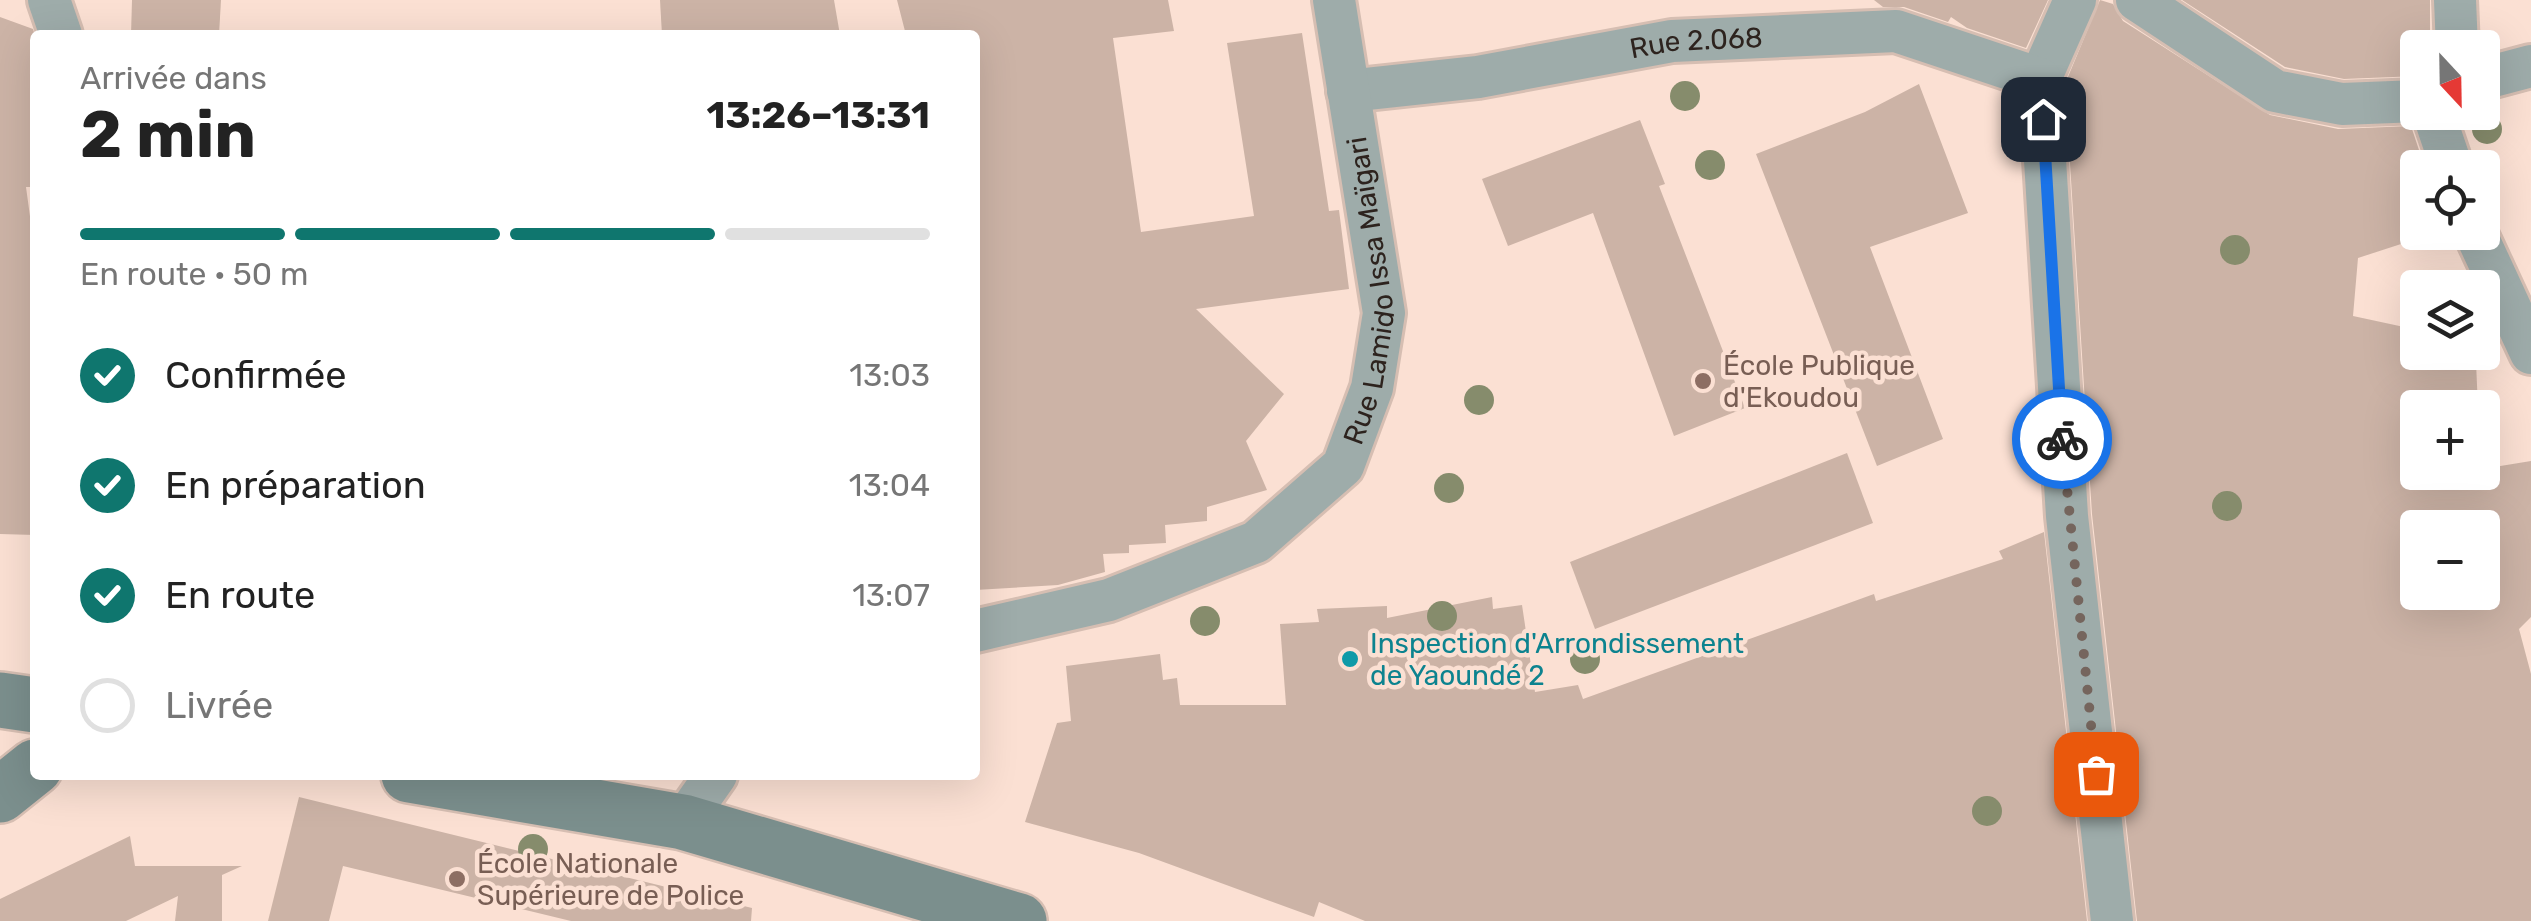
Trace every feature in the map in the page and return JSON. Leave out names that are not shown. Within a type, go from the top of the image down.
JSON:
[{"type":"main road","points":[[0,700],[30,705]]},
{"type":"main road","points":[[0,795],[30,770]]},
{"type":"main road","points":[[465,780],[578,790],[1019,921]]},
{"type":"street","points":[[50,0],[59,30]]},
{"type":"street","name":"Rue Lamido Issa Maïgari","points":[[980,630],[1109,600],[1256,542],[1343,466],[1372,388],[1384,313],[1334,0]]},
{"type":"street","points":[[2075,0],[2040,79],[2067,516],[2112,921]]},
{"type":"street","points":[[2138,0],[2275,92],[2342,104],[2400,102]]},
{"type":"street","points":[[2455,0],[2456,30]]},
{"type":"street","name":"Rue 2.068","points":[[1348,90],[1478,77],[1672,42],[1896,32],[2040,79]]},
{"type":"street","points":[[2500,75],[2531,66]]},
{"type":"street","points":[[2483,250],[2531,353]]},
{"type":"street","points":[[682,822],[712,780]]},
{"type":"building","points":[[132,0],[221,0],[219,30],[131,30]]},
{"type":"building","points":[[660,0],[834,0],[839,30],[662,30]]},
{"type":"building","points":[[897,0],[1168,0],[1174,31],[1113,38],[1141,232],[1254,216],[1227,43],[1302,33],[1329,211],[1339,210],[1349,289],[1196,309],[1284,394],[1246,441],[1267,490],[1207,507],[1207,521],[1165,525],[1166,543],[1129,545],[1129,553],[1103,554],[1105,572],[1058,585],[980,590],[980,30],[905,30]]},
{"type":"building","points":[[1874,0],[2048,0],[2026,48],[1967,28],[1951,17],[1948,22],[1904,7],[1883,7]]},
{"type":"building","points":[[2100,0],[2113,4],[2123,21],[2270,115],[2338,129],[2400,126],[2400,130],[2412,130],[2419,150],[2400,150],[2400,244],[2358,258],[2353,316],[2400,326],[2400,370],[2476,370],[2477,390],[2400,390],[2400,490],[2500,490],[2500,466],[2531,461],[2531,617],[2519,629],[2531,674],[2531,921],[2137,921],[2092,514],[2065,84]]},
{"type":"building","points":[[2182,0],[2430,0],[2430,30],[2400,30],[2400,77],[2344,79],[2285,67]]},
{"type":"building","points":[[0,17],[33,30],[30,30],[30,187],[26,187],[30,216],[30,535],[0,534]]},
{"type":"building","points":[[1919,84],[1968,213],[1870,247],[1943,439],[1877,466],[1756,154],[1865,112]]},
{"type":"building","points":[[1640,120],[1665,184],[1659,186],[1745,408],[1674,436],[1593,213],[1508,246],[1482,179]]},
{"type":"building","points":[[1847,453],[1873,523],[1595,629],[1570,562]]},
{"type":"building","points":[[2044,532],[2087,921],[1365,921],[1319,902],[1314,917],[1139,853],[1025,822],[1057,723],[1071,721],[1066,666],[1160,654],[1163,680],[1177,678],[1180,705],[1286,705],[1280,624],[1319,622],[1317,609],[1387,606],[1387,618],[1492,597],[1493,609],[1522,605],[1535,692],[1578,685],[1583,699],[1874,594],[1876,601],[2003,559],[1999,551]]},
{"type":"building","name":"École Nationale Supérieure de Police","points":[[299,797],[752,908],[751,921],[571,921],[343,866],[329,921],[268,921]]},
{"type":"building","points":[[130,836],[135,866],[242,866],[222,875],[222,921],[175,921],[178,896],[126,921],[0,921],[0,899]]},
{"type":"way so far","points":[[2062,439],[2096,774]]},
{"type":"place","name":"École Publique d'Ekoudou","points":[[1703,381]]},
{"type":"place","name":"Inspection d'Arrondissement de Yaoundé 2","points":[[1350,659]]},
{"type":"place","name":"École Nationale Supérieure de Police","points":[[457,879]]},
{"type":"route","points":[[2043,119],[2062,439]]}]
